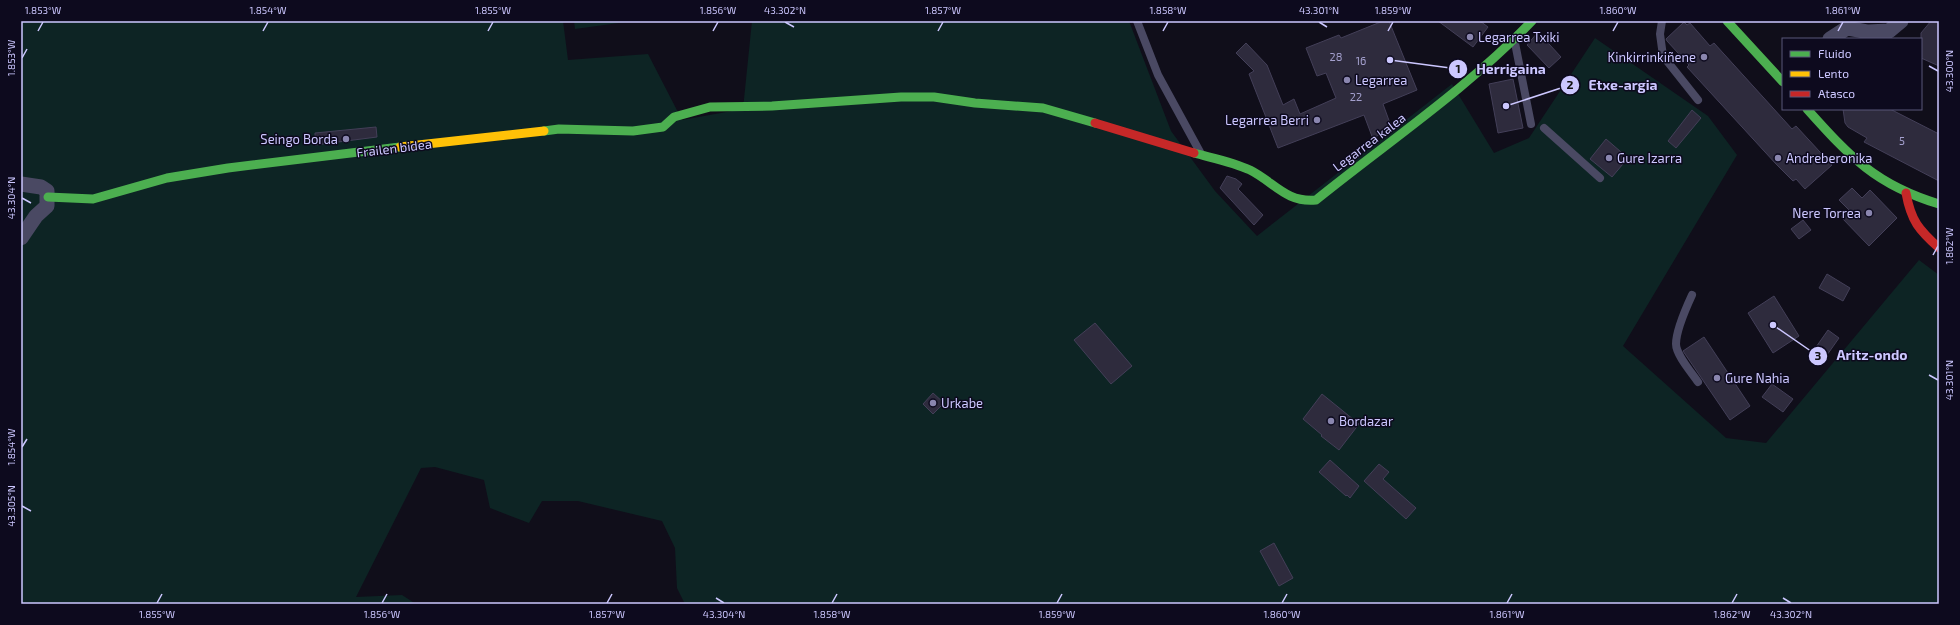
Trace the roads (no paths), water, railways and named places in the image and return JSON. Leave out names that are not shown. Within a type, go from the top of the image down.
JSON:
[{"type":"street","name":"Legarrea kalea","points":[[772,106],[901,97],[934,97],[975,103],[1043,108],[1111,127],[1250,170],[1292,198],[1307,201],[1316,200],[1412,126],[1515,40],[1532,21]]},
{"type":"street","points":[[1727,21],[1782,78]]},
{"type":"street","points":[[1832,38],[1847,28],[1868,32],[1888,31],[1901,21]]},
{"type":"street","name":"Frailen bidea","points":[[48,197],[94,199],[167,178],[221,169],[559,129],[634,131],[663,127],[674,118],[710,107],[772,106]]},
{"type":"street","points":[[1808,110],[1855,161],[1881,181],[1906,193],[1939,204]]},
{"type":"street","points":[[21,184],[41,188],[47,191],[48,197],[47,206],[36,216],[21,238]]},
{"type":"street","points":[[1906,193],[1910,216],[1917,228],[1939,248]]},
{"type":"lane","points":[[1137,21],[1158,75],[1201,154]]},
{"type":"lane","points":[[1662,21],[1660,34],[1663,56],[1698,100]]},
{"type":"lane","points":[[1515,40],[1530,124]]},
{"type":"lane","points":[[1544,128],[1600,178]]},
{"type":"lane","points":[[1692,295],[1683,316],[1676,344],[1683,360],[1698,382]]},
{"type":"place","name":"Legarrea Txiki","points":[[1470,37]]},
{"type":"place","name":"Kinkirrinkiñene","points":[[1704,57]]},
{"type":"place","name":"Herrigaina","points":[[1390,60]]},
{"type":"place","name":"Legarrea","points":[[1347,80]]},
{"type":"place","name":"Etxe-argia","points":[[1506,106]]},
{"type":"place","name":"Legarrea Berri","points":[[1317,120]]},
{"type":"place","name":"Seingo Borda","points":[[346,139]]},
{"type":"place","name":"Gure Izarra","points":[[1609,158]]},
{"type":"place","name":"Andreberonika","points":[[1778,158]]},
{"type":"place","name":"Nere Torrea","points":[[1869,213]]},
{"type":"place","name":"Aritz-ondo","points":[[1773,325]]},
{"type":"place","name":"Gure Nahia","points":[[1717,378]]},
{"type":"place","name":"Urkabe","points":[[933,403]]},
{"type":"place","name":"Bordazar","points":[[1331,421]]}]
